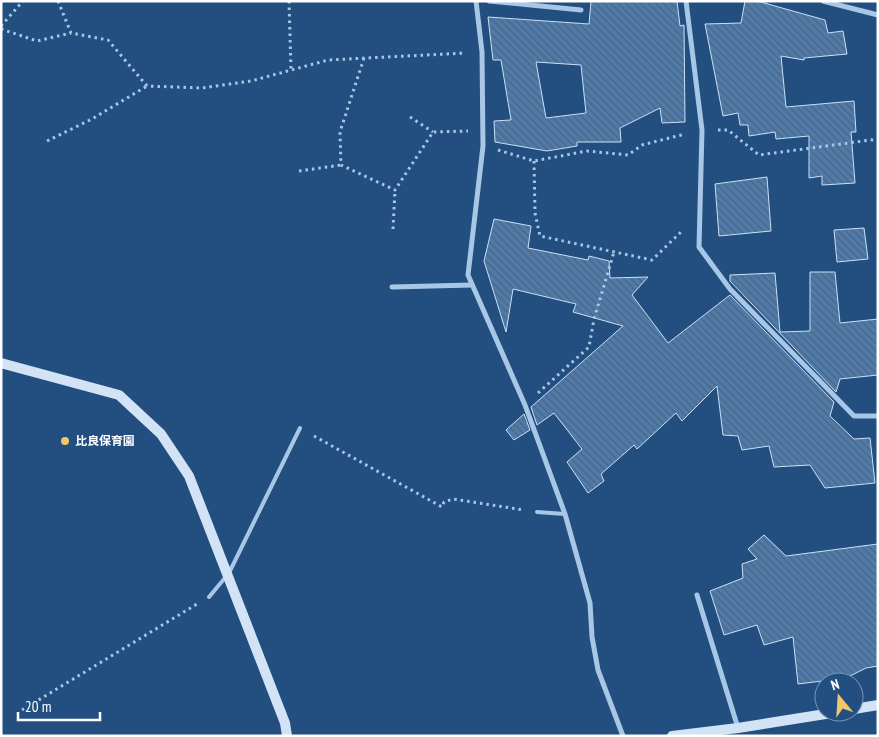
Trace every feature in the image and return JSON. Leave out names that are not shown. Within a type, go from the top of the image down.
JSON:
[{"type":"street","points":[[476,1],[482,52],[483,146],[468,275],[525,405],[565,514],[590,603],[592,637],[598,670],[624,736]]},
{"type":"street","points":[[489,1],[581,10]]},
{"type":"street","points":[[686,1],[702,130],[699,248],[730,289],[854,416],[878,416]]},
{"type":"street","points":[[823,1],[878,16]]},
{"type":"street","points":[[392,287],[472,284]]},
{"type":"street","points":[[1,363],[119,395],[161,434],[190,476],[229,573],[285,723],[287,736]]},
{"type":"street","points":[[698,595],[738,728]]},
{"type":"street","points":[[864,707],[878,705]]},
{"type":"street","points":[[672,736],[814,716]]},
{"type":"lane","points":[[209,597],[229,573],[300,428]]},
{"type":"lane","points":[[537,512],[565,514]]},
{"type":"path","points":[[23,1],[1,27],[37,41],[71,33],[108,40],[147,86]]},
{"type":"path","points":[[58,1],[71,33]]},
{"type":"path","points":[[289,1],[291,70]]},
{"type":"path","points":[[47,141],[92,119],[147,86],[202,88],[251,81],[328,60],[482,52]]},
{"type":"path","points":[[341,165],[340,132],[364,58]]},
{"type":"path","points":[[410,117],[433,132],[483,131]]},
{"type":"path","points":[[483,146],[534,161],[587,151],[628,155],[642,145],[702,130],[728,130],[759,155],[878,138]]},
{"type":"path","points":[[392,229],[394,190],[433,132]]},
{"type":"path","points":[[534,161],[535,213],[540,236],[652,260],[700,213]]},
{"type":"path","points":[[298,170],[341,165],[394,190]]},
{"type":"path","points":[[525,405],[588,348],[594,319],[614,252]]},
{"type":"path","points":[[300,428],[442,507],[444,502],[453,499],[537,512]]},
{"type":"path","points":[[22,710],[209,597]]},
{"type":"building","points":[[591,1],[677,1],[680,26],[684,25],[685,122],[662,123],[660,108],[620,128],[621,142],[577,142],[577,146],[547,151],[495,142],[494,121],[511,120],[501,60],[493,60],[488,17],[589,24]],"holes":[[[536,62],[581,65],[586,113],[546,118]]]},
{"type":"building","points":[[745,1],[757,1],[825,20],[828,33],[843,31],[847,54],[804,58],[804,60],[781,56],[786,107],[854,101],[856,132],[851,132],[855,183],[822,185],[822,176],[809,178],[809,136],[776,139],[775,132],[749,136],[748,125],[740,125],[738,113],[723,116],[705,24],[741,23]]},
{"type":"building","points":[[767,177],[771,231],[719,236],[715,184]]},
{"type":"building","points":[[494,219],[531,226],[528,248],[588,260],[589,256],[609,261],[610,278],[648,277],[632,295],[668,343],[730,295],[834,402],[830,416],[854,439],[870,438],[875,483],[825,488],[810,465],[774,467],[769,446],[742,450],[738,436],[723,435],[717,386],[682,421],[676,413],[637,449],[634,445],[601,474],[604,481],[588,493],[567,462],[582,449],[554,413],[537,425],[531,407],[623,326],[573,312],[576,304],[513,289],[506,332],[484,261]]},
{"type":"building","points":[[864,228],[868,259],[837,262],[834,230]]},
{"type":"building","points":[[810,272],[835,272],[840,323],[878,319],[878,375],[840,379],[836,392],[730,281],[730,275],[775,273],[780,332],[810,331]]},
{"type":"building","points":[[524,414],[530,430],[514,440],[506,430]]},
{"type":"building","points":[[764,535],[786,556],[878,544],[878,666],[866,668],[858,672],[814,672],[814,682],[798,684],[793,637],[764,645],[757,625],[724,635],[710,591],[743,578],[742,564],[757,559],[748,549]]},
{"type":"place","name":"比良保育園","points":[[65,441]]}]
